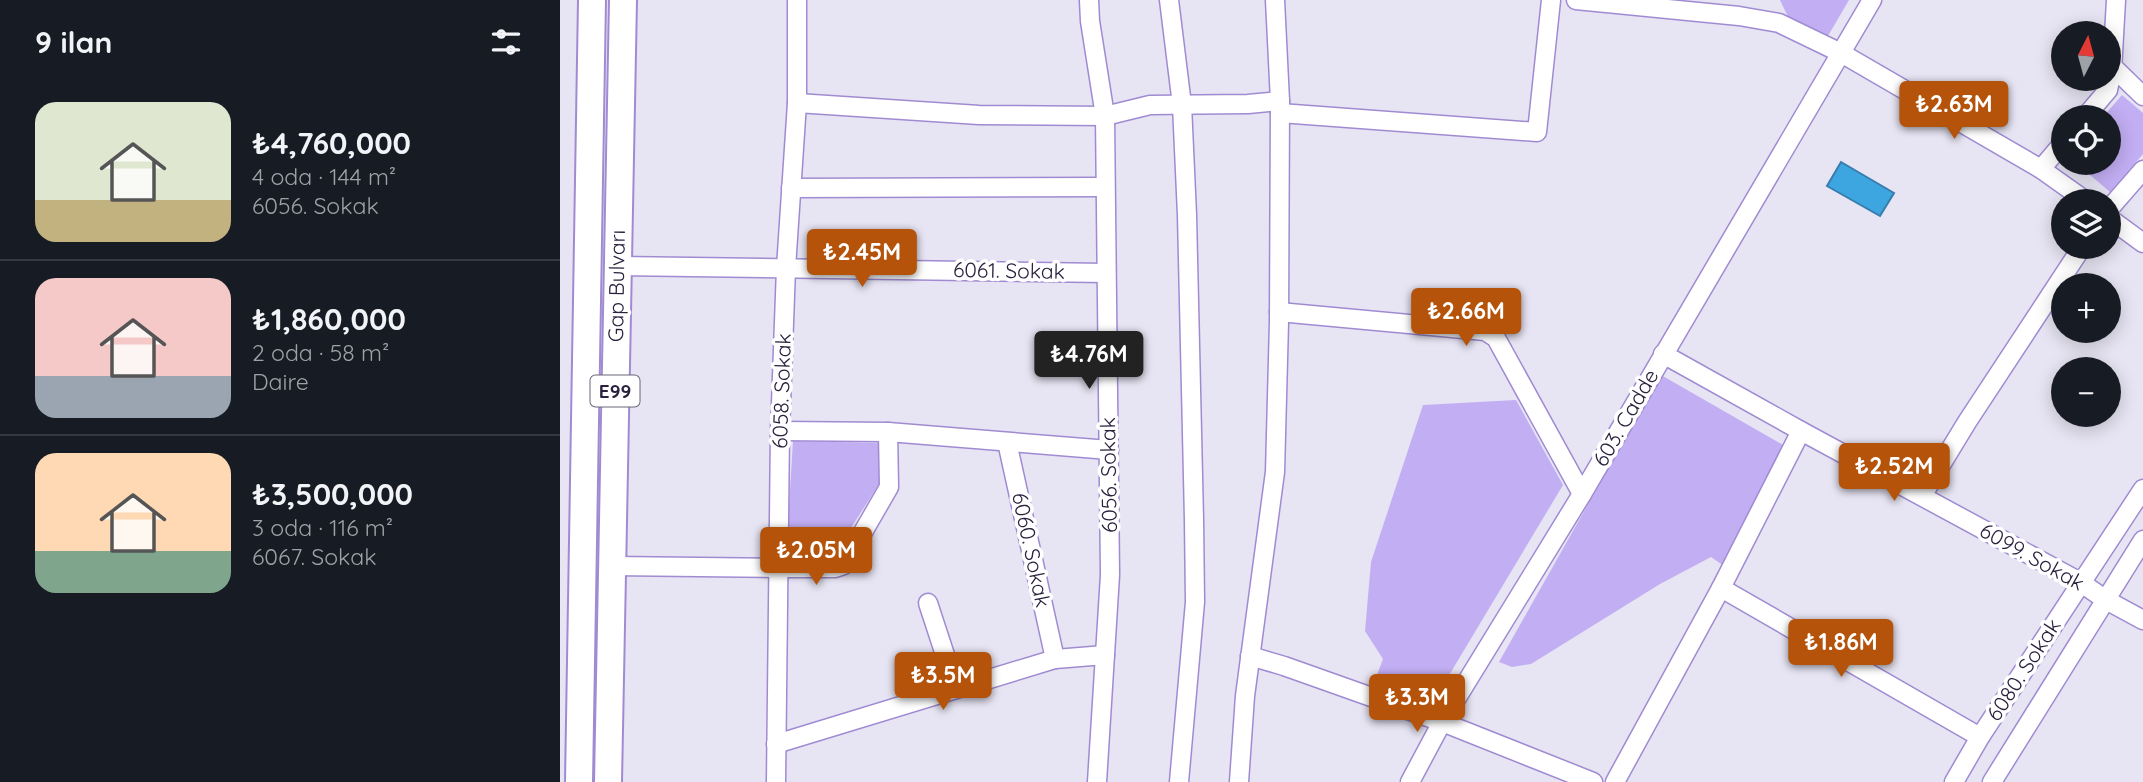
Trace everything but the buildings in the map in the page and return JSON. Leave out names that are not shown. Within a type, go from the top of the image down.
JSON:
[{"type":"highway","name":"Gap Bulvarı","points":[[579,782],[592,0]]},
{"type":"highway","name":"Gap Bulvarı","points":[[608,782],[622,0]]},
{"type":"street","name":"6058. Sokak","points":[[776,782],[780,431],[786,268],[797,103],[797,0]]},
{"type":"street","name":"6056. Sokak","points":[[1088,0],[1105,116],[1109,450],[1110,575],[1097,782]]},
{"type":"street","points":[[1169,0],[1182,105],[1188,215],[1195,602],[1179,782]]},
{"type":"street","points":[[1239,782],[1250,656],[1275,472],[1280,107],[1275,0]]},
{"type":"street","points":[[797,103],[979,115],[1105,116],[1150,105],[1280,107],[1537,132],[1551,0]]},
{"type":"street","points":[[1576,0],[1690,6],[1779,23],[1841,53],[2041,169],[2069,189]]},
{"type":"street","name":"603. Cadde","points":[[1410,782],[1442,722],[1582,494],[1872,0]]},
{"type":"street","points":[[2115,21],[2116,0]]},
{"type":"street","points":[[2121,75],[2143,96]]},
{"type":"street","points":[[2095,105],[2107,91]]},
{"type":"street","points":[[2041,169],[2051,157]]},
{"type":"street","points":[[2121,195],[2143,170]]},
{"type":"street","points":[[791,188],[1105,187]]},
{"type":"street","points":[[2121,227],[2143,243]]},
{"type":"street","points":[[1923,496],[1967,422],[2074,259]]},
{"type":"street","name":"6061. Sokak","points":[[618,266],[1106,273]]},
{"type":"street","points":[[1279,312],[1485,331],[1496,338],[1582,494]]},
{"type":"street","name":"6099. Sokak","points":[[1663,354],[2081,582],[2106,600],[2143,620]]},
{"type":"street","points":[[780,431],[888,432],[1109,450]]},
{"type":"street","points":[[1615,782],[1721,588],[1801,431]]},
{"type":"street","points":[[612,566],[835,568],[844,565],[889,487],[888,432]]},
{"type":"street","name":"6060. Sokak","points":[[1007,442],[1055,659]]},
{"type":"street","name":"6080. Sokak","points":[[1954,782],[1980,737],[2143,489]]},
{"type":"street","points":[[1992,782],[2143,540]]},
{"type":"street","points":[[1721,588],[1980,737]]},
{"type":"street","points":[[928,603],[947,661],[950,690]]},
{"type":"street","points":[[776,744],[1055,659],[1105,655]]},
{"type":"street","points":[[1250,656],[1442,722],[1594,782]]},
{"type":"shaded area","points":[[1780,0],[1849,0],[1825,41],[1792,25]]},
{"type":"shaded area","points":[[2122,95],[2143,113],[2143,154],[2113,189],[2106,189],[2090,175],[2121,175],[2121,105],[2113,105]]},
{"type":"shaded area","points":[[1661,375],[1785,446],[1724,566],[1711,557],[1660,584],[1531,664],[1512,667],[1499,662]]},
{"type":"shaded area","points":[[1516,400],[1563,485],[1436,697],[1423,702],[1372,688],[1383,659],[1365,631],[1371,562],[1423,405]]},
{"type":"shaded area","points":[[793,441],[879,443],[879,484],[833,556],[786,556]]},
{"type":"water","points":[[1841,162],[1894,193],[1880,216],[1827,186]]}]
